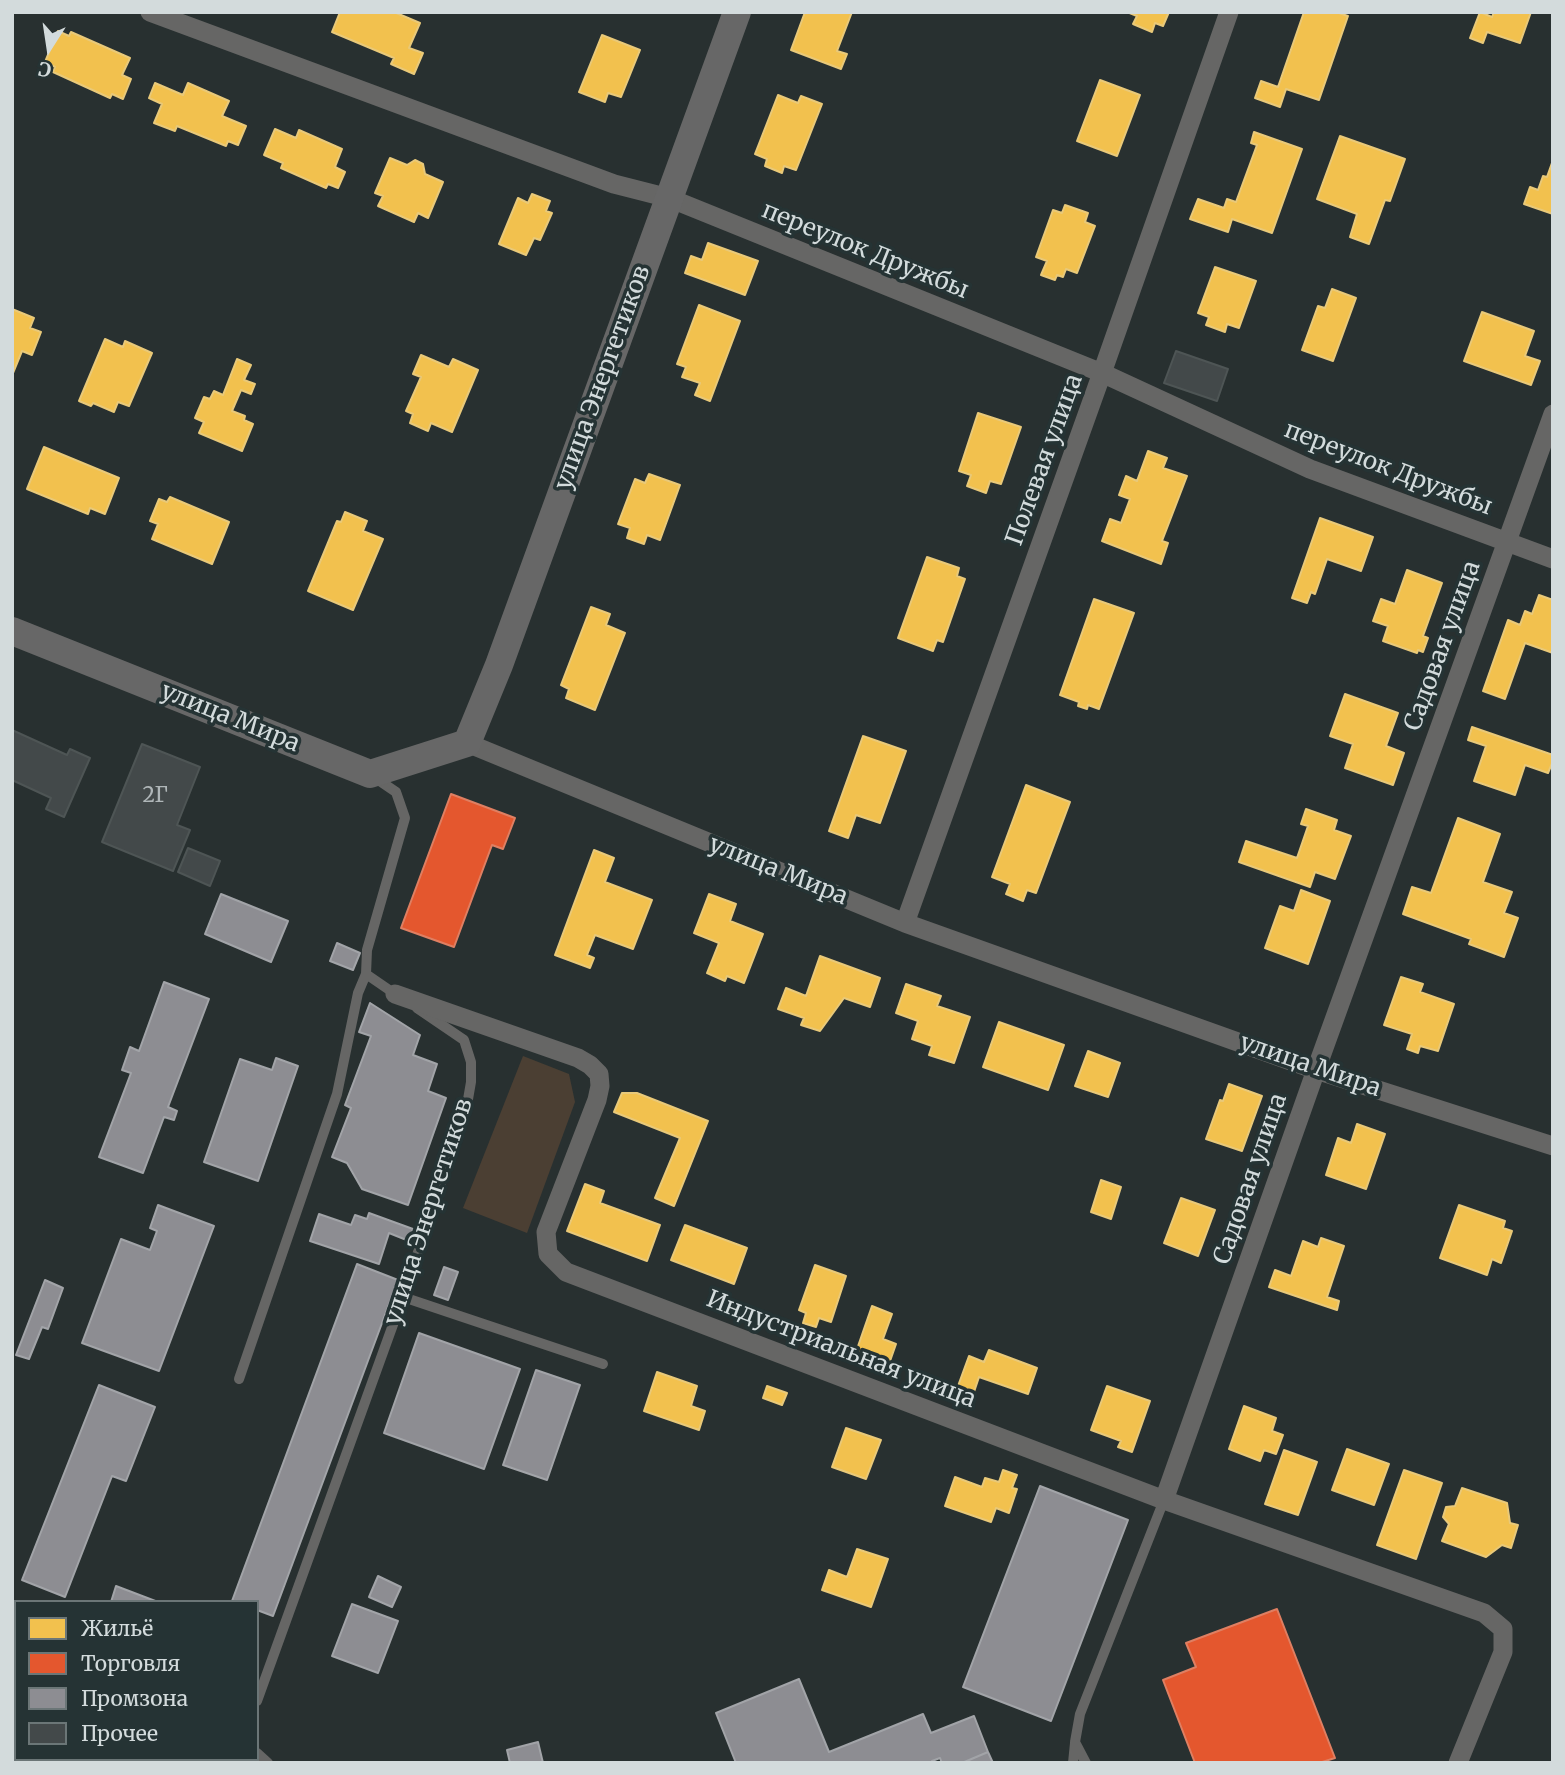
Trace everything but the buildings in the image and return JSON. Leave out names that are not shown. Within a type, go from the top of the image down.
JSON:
[{"type":"street","name":"переулок Дружбы","points":[[150,12],[614,184],[669,198],[1102,373],[1310,469],[1553,559]]},
{"type":"street","name":"улица Энергетиков","points":[[467,743],[499,665],[737,12]]},
{"type":"street","name":"Полевая улица","points":[[905,923],[1229,12]]},
{"type":"street","name":"Садовая улица","points":[[1164,1500],[1315,1070],[1553,414]]},
{"type":"street","name":"улица Мира","points":[[12,631],[370,774]]},
{"type":"street","points":[[370,774],[467,743]]},
{"type":"street","name":"улица Мира","points":[[467,743],[905,923],[1315,1070],[1553,1146]]},
{"type":"street","name":"Индустриальная улица","points":[[395,994],[578,1058],[599,1074],[597,1100],[546,1232],[548,1254],[566,1272],[1164,1500],[1484,1613],[1503,1629],[1503,1652],[1458,1763]]},
{"type":"lane","points":[[239,1379],[337,1094],[358,993],[366,974],[367,950],[405,818],[396,792],[370,774]]},
{"type":"lane","name":"улица Энергетиков","points":[[259,1695],[403,1297],[467,1105],[471,1082],[471,1062],[464,1040],[366,974]]},
{"type":"lane","points":[[403,1297],[603,1364]]},
{"type":"lane","name":"Садовая улица","points":[[1073,1763],[1080,1714],[1164,1500]]},
{"type":"lane","points":[[1075,1742],[1086,1763]]},
{"type":"shaded area","points":[[523,1056],[569,1074],[575,1102],[527,1233],[463,1208]]}]
